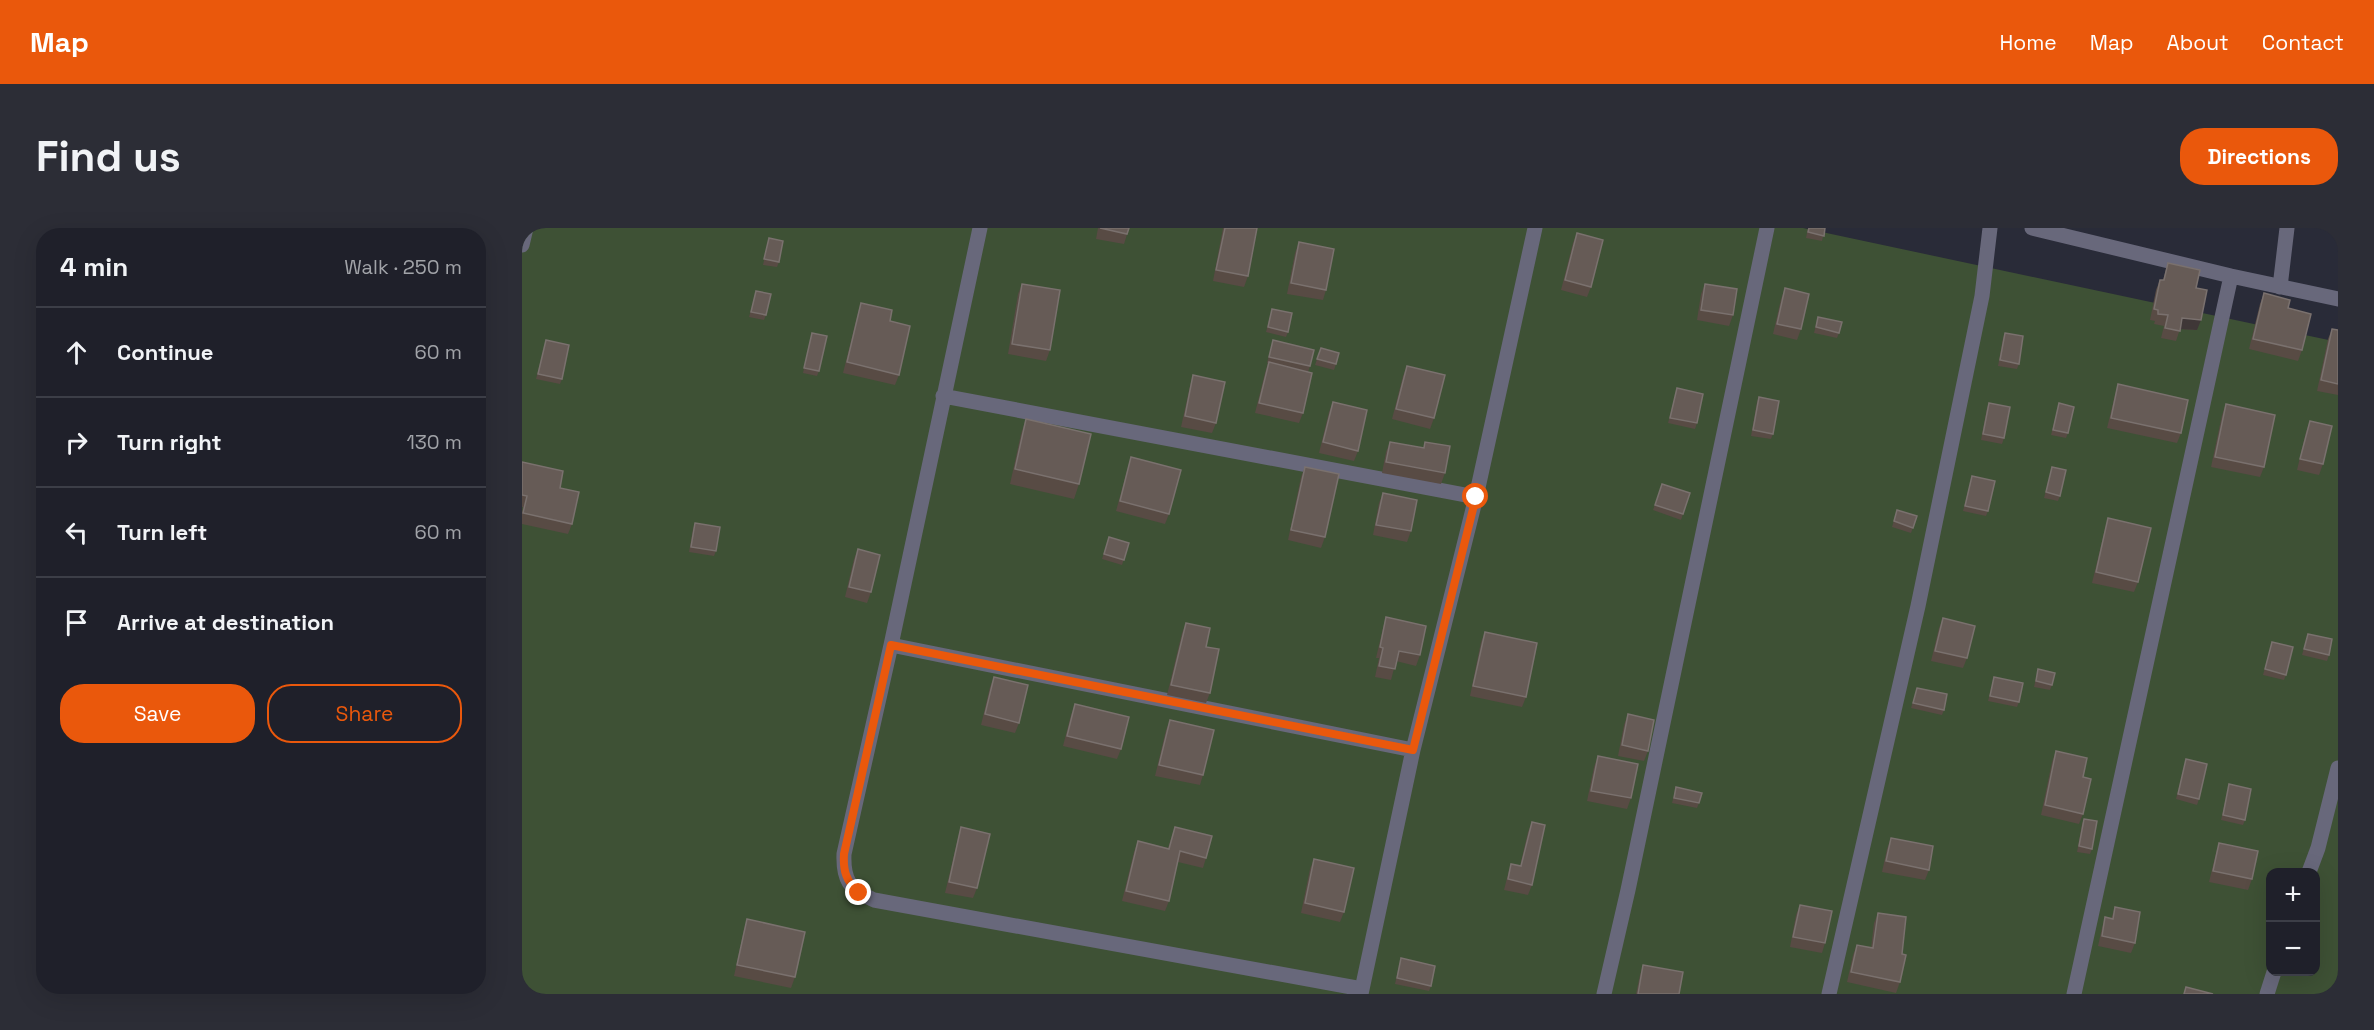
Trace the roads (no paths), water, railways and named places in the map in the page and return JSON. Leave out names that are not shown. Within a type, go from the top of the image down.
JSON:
[{"type":"street","points":[[522,245],[526,228]]},
{"type":"street","points":[[980,228],[844,854],[843,871],[849,884],[859,893],[874,900],[1362,991],[1413,750],[1476,497],[1534,228]]},
{"type":"street","points":[[1604,994],[1631,879],[1767,228]]},
{"type":"street","points":[[1829,994],[1920,594],[1982,296],[1990,228]]},
{"type":"street","points":[[2032,228],[2338,299]]},
{"type":"street","points":[[2280,287],[2288,228]]},
{"type":"street","points":[[2074,994],[2231,276]]},
{"type":"street","points":[[943,396],[1476,497]]},
{"type":"street","points":[[891,645],[1413,750]]},
{"type":"street","points":[[2311,868],[2338,768]]},
{"type":"street","points":[[2267,994],[2273,976]]}]
